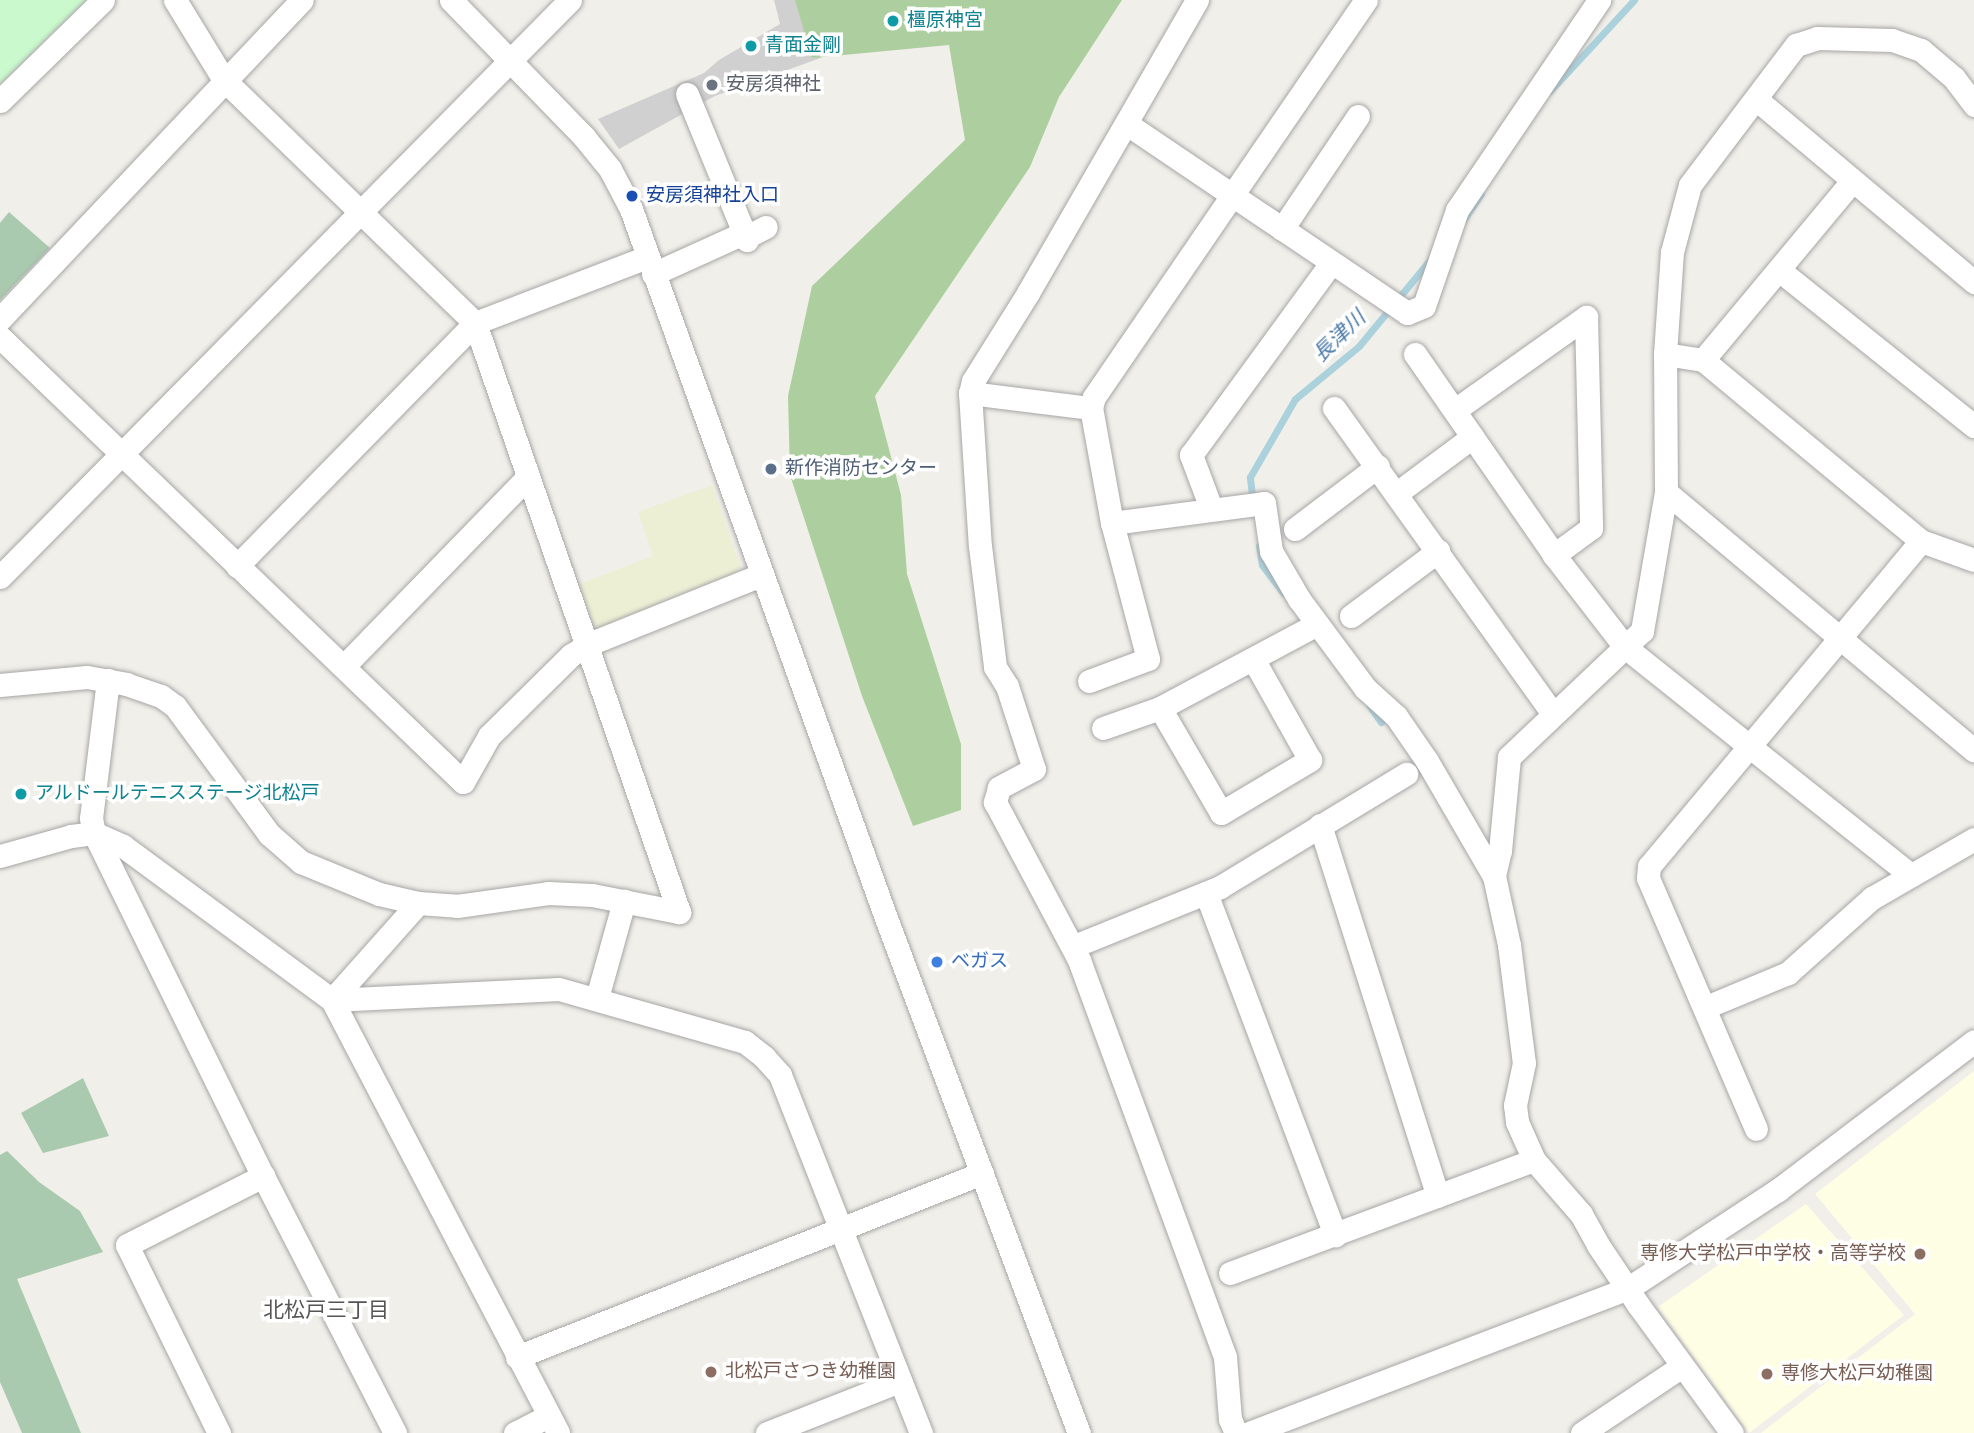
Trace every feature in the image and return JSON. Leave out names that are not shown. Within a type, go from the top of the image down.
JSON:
[{"type":"street","points":[[0,101],[103,0]]},
{"type":"street","points":[[0,685],[87,677],[108,680],[155,694],[175,706],[269,834],[301,862],[379,894],[418,903],[457,906],[548,893],[592,895],[679,912],[589,644],[475,323],[224,80],[175,0]]},
{"type":"street","points":[[0,319],[302,0]]},
{"type":"street","points":[[451,0],[576,127],[610,169],[631,209],[761,575],[1079,1433]]},
{"type":"street","points":[[0,577],[570,0]]},
{"type":"street","points":[[1197,0],[1127,124],[973,381],[970,393],[980,546],[995,667],[1007,686],[1034,769],[999,788],[995,802],[1062,931],[1074,946],[1225,1357],[1229,1409],[1236,1433]]},
{"type":"street","points":[[1089,681],[1148,659],[1112,523],[1091,408],[1094,397],[1366,0]]},
{"type":"street","points":[[1127,124],[1407,313],[1424,306],[1457,209],[1598,0]]},
{"type":"street","points":[[1494,876],[1500,851],[1509,757],[1643,631],[1666,492],[1665,354],[1672,252],[1690,185],[1796,45],[1817,38],[1892,40],[1921,50],[1954,78],[1974,105]]},
{"type":"street","points":[[237,566],[475,323],[751,234],[687,94]]},
{"type":"street","points":[[1756,99],[1974,282]]},
{"type":"street","points":[[1282,229],[1359,116]]},
{"type":"street","points":[[1703,360],[1852,181]]},
{"type":"street","points":[[1210,508],[1191,455],[1331,263]]},
{"type":"street","points":[[1779,270],[1974,426]]},
{"type":"street","points":[[1455,410],[1586,317],[1591,528],[1554,555]]},
{"type":"street","points":[[0,337],[463,782],[489,736],[571,655],[589,644],[761,575]]},
{"type":"street","points":[[1415,354],[1554,555],[1625,647],[1909,874]]},
{"type":"street","points":[[1665,354],[1703,360],[1921,541],[1974,560]]},
{"type":"street","points":[[970,393],[1091,408]]},
{"type":"street","points":[[1334,408],[1553,714]]},
{"type":"street","points":[[1397,493],[1472,437]]},
{"type":"street","points":[[1295,530],[1378,466]]},
{"type":"street","points":[[344,666],[528,477]]},
{"type":"street","points":[[1666,492],[1837,638],[1974,750]]},
{"type":"street","points":[[1112,523],[1264,503],[1271,551],[1317,624],[1365,688],[1396,716],[1427,761],[1494,876],[1509,945],[1524,1063],[1516,1113],[1534,1160],[1581,1214],[1627,1290],[1732,1433]]},
{"type":"street","points":[[1756,1129],[1706,1007],[1648,878],[1649,866],[1837,638],[1921,541]]},
{"type":"street","points":[[1351,616],[1438,551]]},
{"type":"street","points":[[1103,727],[1160,708],[1317,624]]},
{"type":"street","points":[[1160,708],[1221,813],[1310,760],[1253,659]]},
{"type":"street","points":[[108,680],[91,818],[94,833],[263,1176],[395,1433]]},
{"type":"street","points":[[1074,946],[1206,893],[1406,774]]},
{"type":"street","points":[[1320,825],[1438,1196]]},
{"type":"street","points":[[0,856],[71,836],[94,833],[142,857],[332,1000],[553,1424],[515,1433]]},
{"type":"street","points":[[1706,1007],[1788,973],[1864,905],[1909,874],[1974,839]]},
{"type":"street","points":[[1206,893],[1335,1235]]},
{"type":"street","points":[[597,998],[624,901]]},
{"type":"street","points":[[332,1000],[418,903]]},
{"type":"street","points":[[332,1000],[521,988],[559,989],[745,1042],[764,1057],[780,1075],[920,1433]]},
{"type":"street","points":[[1249,1433],[1627,1290],[1778,1190],[1974,1041]]},
{"type":"street","points":[[1230,1273],[1534,1160]]},
{"type":"street","points":[[517,1357],[982,1173]]},
{"type":"street","points":[[219,1433],[127,1245],[263,1176]]},
{"type":"street","points":[[1582,1433],[1682,1366]]},
{"type":"street","points":[[767,1433],[900,1381]]},
{"type":"shaded area","name":"安房須神社","points":[[774,0],[936,0],[829,55],[715,96],[619,149],[598,119],[704,73],[719,60],[780,24]]},
{"type":"shaded area","points":[[9,212],[50,248],[0,300],[0,223]]},
{"type":"shaded area","points":[[712,485],[740,566],[734,579],[605,632],[595,629],[579,584],[653,556],[638,512]]},
{"type":"shaded area","name":"専修大学松戸中学校・高等学校","points":[[1974,1071],[1974,1433],[1761,1433],[1915,1314],[1815,1194]]},
{"type":"shaded area","points":[[83,1078],[109,1136],[43,1153],[21,1113]]},
{"type":"shaded area","points":[[7,1151],[39,1182],[80,1211],[103,1252],[17,1279],[81,1433],[22,1433],[0,1382],[0,1155]]},
{"type":"shaded area","name":"専修大松戸幼稚園","points":[[1806,1204],[1904,1315],[1749,1433],[1658,1307]]},
{"type":"green space","points":[[0,0],[86,0],[0,84]]},
{"type":"green space","points":[[795,0],[1122,0],[1059,97],[1030,167],[875,396],[901,495],[907,574],[961,744],[961,810],[913,826],[862,696],[790,475],[788,396],[812,286],[965,140],[949,45],[812,58]]},
{"type":"waterway","name":"長津川","points":[[1550,91],[1634,0]]},
{"type":"waterway","name":"長津川","points":[[1462,222],[1481,194]]},
{"type":"waterway","name":"長津川","points":[[1253,503],[1250,477],[1295,399],[1359,346],[1430,260]]},
{"type":"waterway","name":"長津川","points":[[1259,546],[1262,565],[1283,593]]},
{"type":"waterway","name":"長津川","points":[[1369,705],[1381,722]]},
{"type":"place","name":"橿原神宮","points":[[893,21]]},
{"type":"place","name":"青面金剛","points":[[751,46]]},
{"type":"place","name":"安房須神社","points":[[712,85]]},
{"type":"place","name":"安房須神社入口","points":[[632,196]]},
{"type":"place","name":"新作消防センター","points":[[771,469]]},
{"type":"place","name":"アルドールテニスステージ北松戸","points":[[21,794]]},
{"type":"place","name":"ベガス","points":[[937,962]]},
{"type":"place","name":"専修大学松戸中学校・高等学校","points":[[1920,1254]]},
{"type":"place","name":"北松戸さつき幼稚園","points":[[711,1372]]},
{"type":"place","name":"専修大松戸幼稚園","points":[[1767,1374]]},
{"type":"district","name":"北松戸三丁目","points":[[326,1310]]}]
